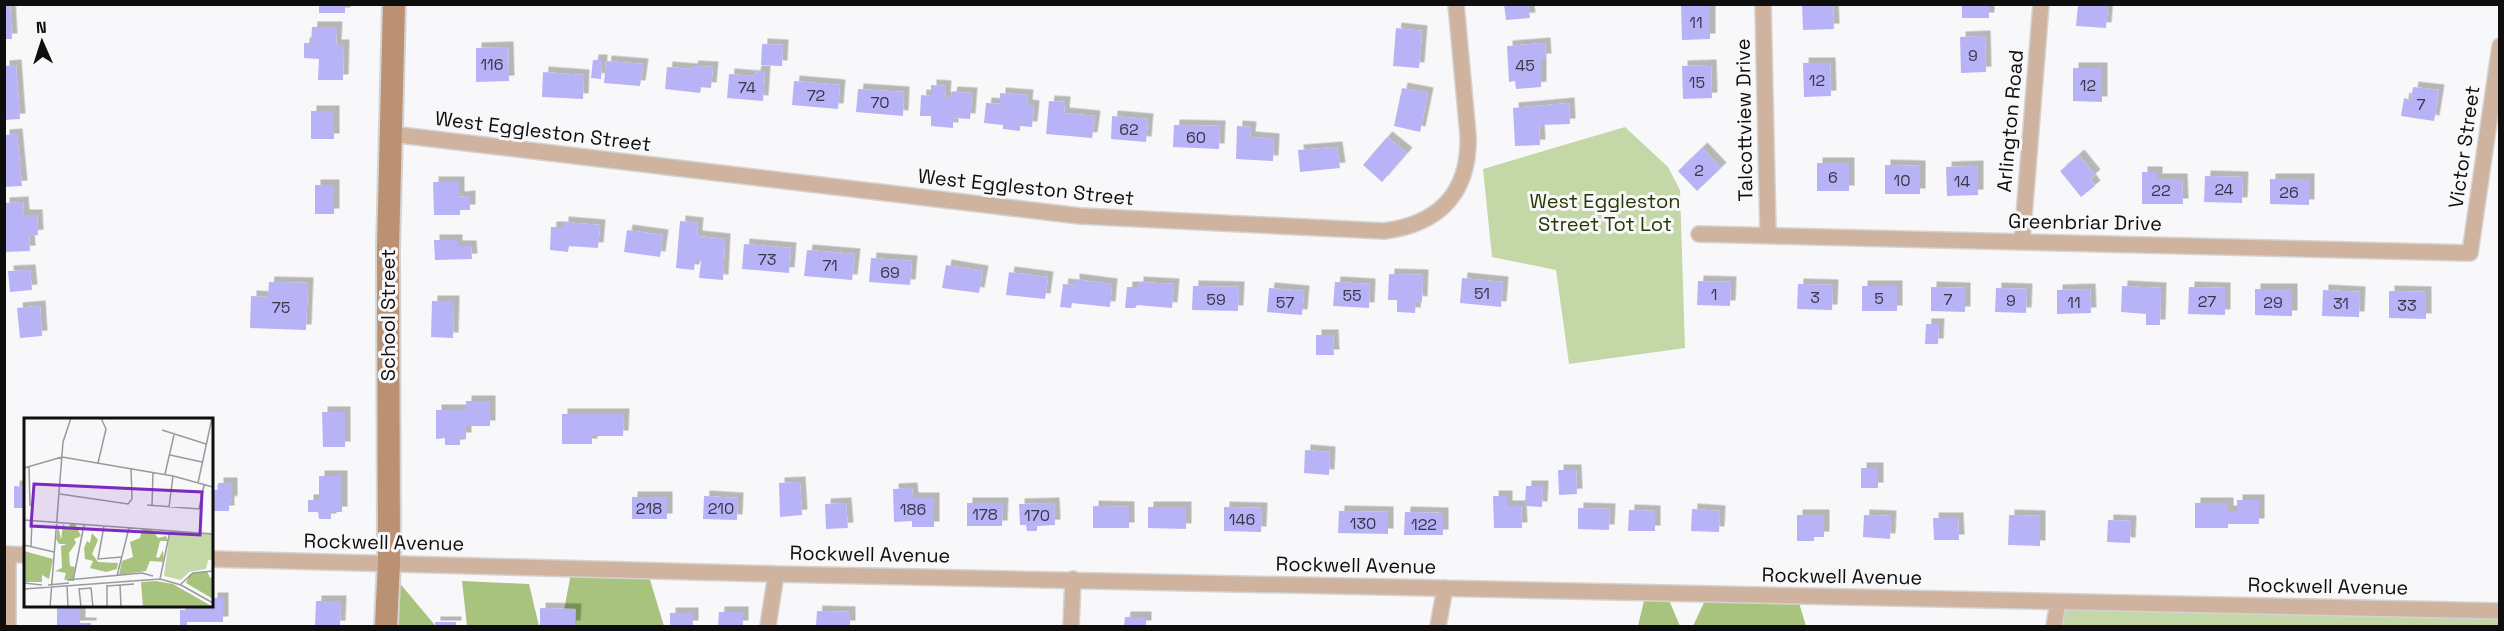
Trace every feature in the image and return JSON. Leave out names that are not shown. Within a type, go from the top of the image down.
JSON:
[{"type":"main road","name":"School Street","points":[[386,627],[388,249],[394,4]]},
{"type":"street","name":"West Eggleston Street","points":[[391,134],[1080,216],[1372,230],[1399,229],[1429,218],[1440,210],[1456,192],[1466,170],[1468,135],[1456,4]]},
{"type":"street","name":"Talcottview Drive","points":[[1763,4],[1768,234]]},
{"type":"street","name":"Arlington Road","points":[[2022,241],[2041,4]]},
{"type":"street","name":"Victor Street","points":[[2470,253],[2499,46]]},
{"type":"street","name":"Greenbriar Drive","points":[[1700,234],[2470,253]]},
{"type":"street","points":[[8,627],[6,554],[24,555]]},
{"type":"street","name":"Rockwell Avenue","points":[[213,559],[776,574],[2499,611]]},
{"type":"street","points":[[768,627],[776,574]]},
{"type":"street","points":[[1071,627],[1073,579]]},
{"type":"street","points":[[1438,627],[1445,588]]},
{"type":"street","points":[[2054,627],[2058,602]]},
{"type":"green space","name":"West Eggleston Street Tot Lot","points":[[1625,127],[1668,167],[1680,190],[1685,348],[1569,364],[1556,270],[1492,257],[1483,169]]},
{"type":"green space","points":[[572,568],[647,570],[664,626],[561,626]]},
{"type":"green space","points":[[397,580],[434,624],[434,626],[393,626]]},
{"type":"green space","points":[[462,581],[529,584],[539,626],[467,626]]},
{"type":"green space","points":[[1646,592],[1666,593],[1680,626],[1638,626]]},
{"type":"green space","points":[[1708,594],[1797,596],[1806,626],[1693,626]]},
{"type":"green space","points":[[2058,602],[2500,611],[2499,626],[2055,626]]},
{"type":"building","points":[[4,4],[10,4],[12,39],[4,39]]},
{"type":"building","points":[[319,4],[345,4],[345,13],[319,13]]},
{"type":"building","points":[[1504,4],[1528,4],[1530,18],[1506,20]]},
{"type":"building","points":[[1710,4],[1710,39],[1682,40],[1681,5]]},
{"type":"building","points":[[1802,4],[1833,4],[1834,29],[1803,30]]},
{"type":"building","points":[[1962,4],[1989,4],[1989,18],[1962,18]]},
{"type":"building","points":[[2078,4],[2108,4],[2106,28],[2076,26]]},
{"type":"building","points":[[312,27],[337,27],[336,45],[344,45],[343,80],[318,80],[319,59],[304,58],[304,43],[311,43]]},
{"type":"building","points":[[1396,28],[1422,31],[1419,68],[1393,66]]},
{"type":"building","points":[[1985,36],[1986,72],[1961,73],[1960,37]]},
{"type":"building","points":[[1545,43],[1546,59],[1541,59],[1541,87],[1516,89],[1515,81],[1509,82],[1507,46]]},
{"type":"building","points":[[762,44],[783,45],[782,66],[761,65]]},
{"type":"building","points":[[508,47],[509,81],[476,82],[476,48]]},
{"type":"building","points":[[593,60],[602,60],[601,79],[591,78]]},
{"type":"building","points":[[606,61],[643,64],[640,86],[604,83]]},
{"type":"building","points":[[1803,63],[1830,63],[1831,96],[1804,97]]},
{"type":"building","points":[[16,65],[20,119],[4,120],[4,66]]},
{"type":"building","points":[[1711,65],[1712,98],[1683,99],[1682,66]]},
{"type":"building","points":[[693,66],[713,67],[711,88],[701,87],[700,93],[665,89],[667,67],[692,69]]},
{"type":"building","points":[[2073,68],[2102,68],[2102,102],[2073,101]]},
{"type":"building","points":[[756,71],[765,71],[763,101],[727,98],[729,74],[755,76]]},
{"type":"building","points":[[543,72],[584,75],[583,99],[542,97]]},
{"type":"building","points":[[794,81],[840,85],[838,109],[792,105]]},
{"type":"building","points":[[931,85],[946,86],[945,97],[951,97],[952,92],[972,93],[970,119],[953,118],[953,128],[931,126],[931,116],[920,116],[921,95],[931,96]]},
{"type":"building","points":[[2413,87],[2439,90],[2434,121],[2401,116],[2404,98],[2411,100]]},
{"type":"building","points":[[1402,88],[1428,93],[1420,132],[1394,126]]},
{"type":"building","points":[[858,89],[904,92],[903,116],[856,112]]},
{"type":"building","points":[[1000,93],[1028,95],[1027,105],[1034,106],[1032,127],[1020,126],[1020,131],[1003,129],[1003,125],[984,123],[986,103],[1000,104]]},
{"type":"building","points":[[1049,101],[1065,102],[1064,113],[1095,116],[1092,138],[1046,134]]},
{"type":"building","points":[[1569,103],[1570,124],[1539,125],[1540,145],[1515,146],[1513,108]]},
{"type":"building","points":[[311,111],[334,111],[334,139],[311,139]]},
{"type":"building","points":[[1112,116],[1148,119],[1146,142],[1111,139]]},
{"type":"building","points":[[1174,125],[1220,126],[1219,149],[1173,147]]},
{"type":"building","points":[[1237,126],[1251,127],[1250,137],[1274,139],[1273,161],[1236,159]]},
{"type":"building","points":[[17,134],[22,186],[4,187],[4,135]]},
{"type":"building","points":[[1387,137],[1407,153],[1382,182],[1363,165]]},
{"type":"building","points":[[1337,147],[1340,168],[1300,172],[1298,150]]},
{"type":"building","points":[[1702,148],[1721,168],[1697,191],[1678,171]]},
{"type":"building","points":[[2079,155],[2095,175],[2090,179],[2095,186],[2081,197],[2060,171]]},
{"type":"building","points":[[1817,163],[1849,163],[1849,191],[1817,191]]},
{"type":"building","points":[[1885,165],[1920,166],[1920,194],[1885,194]]},
{"type":"building","points":[[1978,166],[1978,195],[1947,196],[1946,167]]},
{"type":"building","points":[[2142,172],[2157,172],[2157,179],[2182,179],[2183,204],[2142,204]]},
{"type":"building","points":[[2205,176],[2243,177],[2242,203],[2204,202]]},
{"type":"building","points":[[2270,179],[2309,179],[2309,205],[2270,204]]},
{"type":"building","points":[[433,182],[459,182],[459,197],[470,196],[470,210],[460,210],[460,215],[434,215]]},
{"type":"building","points":[[315,185],[334,185],[334,214],[315,214]]},
{"type":"building","points":[[23,202],[24,215],[37,215],[38,235],[29,236],[30,251],[4,252],[4,203]]},
{"type":"building","points":[[680,221],[698,223],[697,236],[725,239],[723,280],[699,278],[701,261],[695,261],[694,270],[676,268]]},
{"type":"building","points":[[563,222],[600,225],[598,248],[569,246],[568,252],[550,250],[551,227],[563,227]]},
{"type":"building","points":[[627,230],[663,235],[660,257],[624,252]]},
{"type":"building","points":[[434,240],[457,240],[457,246],[471,246],[472,259],[435,260]]},
{"type":"building","points":[[744,244],[791,248],[789,273],[742,269]]},
{"type":"building","points":[[807,250],[855,254],[852,280],[804,276]]},
{"type":"building","points":[[871,258],[912,261],[910,285],[869,282]]},
{"type":"building","points":[[946,265],[983,271],[979,293],[942,288]]},
{"type":"building","points":[[30,270],[32,290],[10,292],[8,271]]},
{"type":"building","points":[[1009,272],[1048,277],[1045,299],[1006,295]]},
{"type":"building","points":[[1389,274],[1423,275],[1422,302],[1416,301],[1415,313],[1397,312],[1397,300],[1388,300]]},
{"type":"building","points":[[1462,278],[1503,282],[1501,307],[1460,303]]},
{"type":"building","points":[[1074,279],[1112,284],[1110,307],[1072,303],[1071,308],[1060,307],[1063,284],[1074,285]]},
{"type":"building","points":[[1698,281],[1731,282],[1730,306],[1697,305]]},
{"type":"building","points":[[269,282],[308,283],[306,330],[250,328],[251,296],[268,297]]},
{"type":"building","points":[[1138,282],[1174,284],[1172,308],[1137,305],[1135,308],[1125,308],[1127,287],[1138,287]]},
{"type":"building","points":[[1335,282],[1370,284],[1369,308],[1333,306]]},
{"type":"building","points":[[1798,284],[1833,285],[1832,310],[1797,309]]},
{"type":"building","points":[[1193,286],[1239,287],[1238,311],[1192,310]]},
{"type":"building","points":[[1862,286],[1897,286],[1897,311],[1862,311]]},
{"type":"building","points":[[2122,286],[2161,288],[2160,325],[2146,325],[2146,314],[2121,312]]},
{"type":"building","points":[[1931,287],[1965,288],[1965,312],[1931,311]]},
{"type":"building","points":[[2189,287],[2225,288],[2225,315],[2188,314]]},
{"type":"building","points":[[1269,288],[1304,291],[1302,315],[1267,312]]},
{"type":"building","points":[[1996,288],[2027,289],[2026,313],[1995,312]]},
{"type":"building","points":[[2090,289],[2091,313],[2057,314],[2057,290]]},
{"type":"building","points":[[2255,289],[2292,289],[2292,316],[2255,315]]},
{"type":"building","points":[[2323,290],[2360,292],[2359,317],[2322,316]]},
{"type":"building","points":[[2389,291],[2426,292],[2426,319],[2389,318]]},
{"type":"building","points":[[432,301],[454,301],[453,338],[431,337]]},
{"type":"building","points":[[40,306],[42,336],[20,338],[17,308]]},
{"type":"building","points":[[1926,324],[1939,324],[1938,344],[1925,344]]},
{"type":"building","points":[[1316,335],[1333,335],[1334,355],[1316,355]]},
{"type":"building","points":[[466,401],[490,401],[490,426],[466,426],[466,438],[460,438],[460,445],[445,445],[445,438],[436,439],[436,410],[466,410]]},
{"type":"building","points":[[322,412],[345,412],[345,447],[323,447]]},
{"type":"building","points":[[562,414],[624,414],[623,436],[592,436],[592,444],[562,444]]},
{"type":"building","points":[[1305,450],[1330,452],[1329,475],[1304,473]]},
{"type":"building","points":[[1861,468],[1878,468],[1878,488],[1861,488]]},
{"type":"building","points":[[1558,470],[1576,470],[1577,494],[1559,495]]},
{"type":"building","points":[[319,476],[342,476],[342,512],[331,512],[331,519],[319,519],[318,512],[308,512],[308,500],[319,500]]},
{"type":"building","points":[[800,482],[802,515],[780,517],[779,483]]},
{"type":"building","points":[[218,483],[232,483],[232,502],[229,501],[229,511],[213,511],[213,490],[218,490]]},
{"type":"building","points":[[14,486],[24,487],[24,508],[14,508]]},
{"type":"building","points":[[1526,486],[1543,486],[1542,507],[1525,506]]},
{"type":"building","points":[[912,488],[913,498],[934,498],[934,527],[912,527],[912,521],[894,522],[893,489]]},
{"type":"building","points":[[704,496],[738,498],[737,520],[703,519]]},
{"type":"building","points":[[1493,496],[1507,496],[1507,506],[1521,506],[1522,528],[1494,528]]},
{"type":"building","points":[[632,497],[667,497],[667,519],[632,519]]},
{"type":"building","points":[[2237,500],[2259,500],[2259,524],[2228,524],[2228,528],[2195,528],[2195,503],[2228,503],[2228,511],[2237,511]]},
{"type":"building","points":[[846,503],[848,528],[826,529],[825,504]]},
{"type":"building","points":[[967,503],[1003,503],[1002,526],[967,526]]},
{"type":"building","points":[[1054,503],[1055,525],[1037,526],[1037,531],[1027,531],[1026,525],[1020,525],[1019,504]]},
{"type":"building","points":[[1093,506],[1129,507],[1129,528],[1093,528]]},
{"type":"building","points":[[1148,507],[1186,507],[1186,529],[1148,528]]},
{"type":"building","points":[[1224,507],[1262,508],[1261,532],[1224,531]]},
{"type":"building","points":[[1578,508],[1610,509],[1609,530],[1578,529]]},
{"type":"building","points":[[1692,509],[1720,511],[1719,532],[1691,531]]},
{"type":"building","points":[[1629,510],[1655,511],[1655,531],[1628,531]]},
{"type":"building","points":[[1339,511],[1388,512],[1388,534],[1338,533]]},
{"type":"building","points":[[1405,512],[1443,513],[1443,535],[1404,535]]},
{"type":"building","points":[[1797,515],[1824,515],[1824,537],[1814,537],[1814,541],[1797,541]]},
{"type":"building","points":[[1864,515],[1891,516],[1890,539],[1863,537]]},
{"type":"building","points":[[2009,515],[2040,516],[2040,546],[2008,545]]},
{"type":"building","points":[[1933,518],[1958,518],[1959,540],[1934,540]]},
{"type":"building","points":[[2108,520],[2131,521],[2130,543],[2107,542]]},
{"type":"building","points":[[213,598],[223,598],[223,622],[187,622],[187,626],[180,626],[180,610],[187,610],[187,607],[213,607]]},
{"type":"building","points":[[316,601],[341,601],[340,626],[315,626]]},
{"type":"building","points":[[57,607],[80,607],[80,623],[91,623],[91,626],[57,626]]},
{"type":"building","points":[[540,608],[576,609],[575,626],[540,626]]},
{"type":"building","points":[[817,611],[850,612],[850,626],[816,626]]},
{"type":"building","points":[[719,612],[743,612],[743,626],[718,626]]},
{"type":"building","points":[[670,613],[693,613],[693,626],[670,626]]},
{"type":"building","points":[[1125,617],[1146,617],[1146,626],[1124,626]]},
{"type":"building","points":[[435,622],[456,622],[456,626],[435,626]]}]
